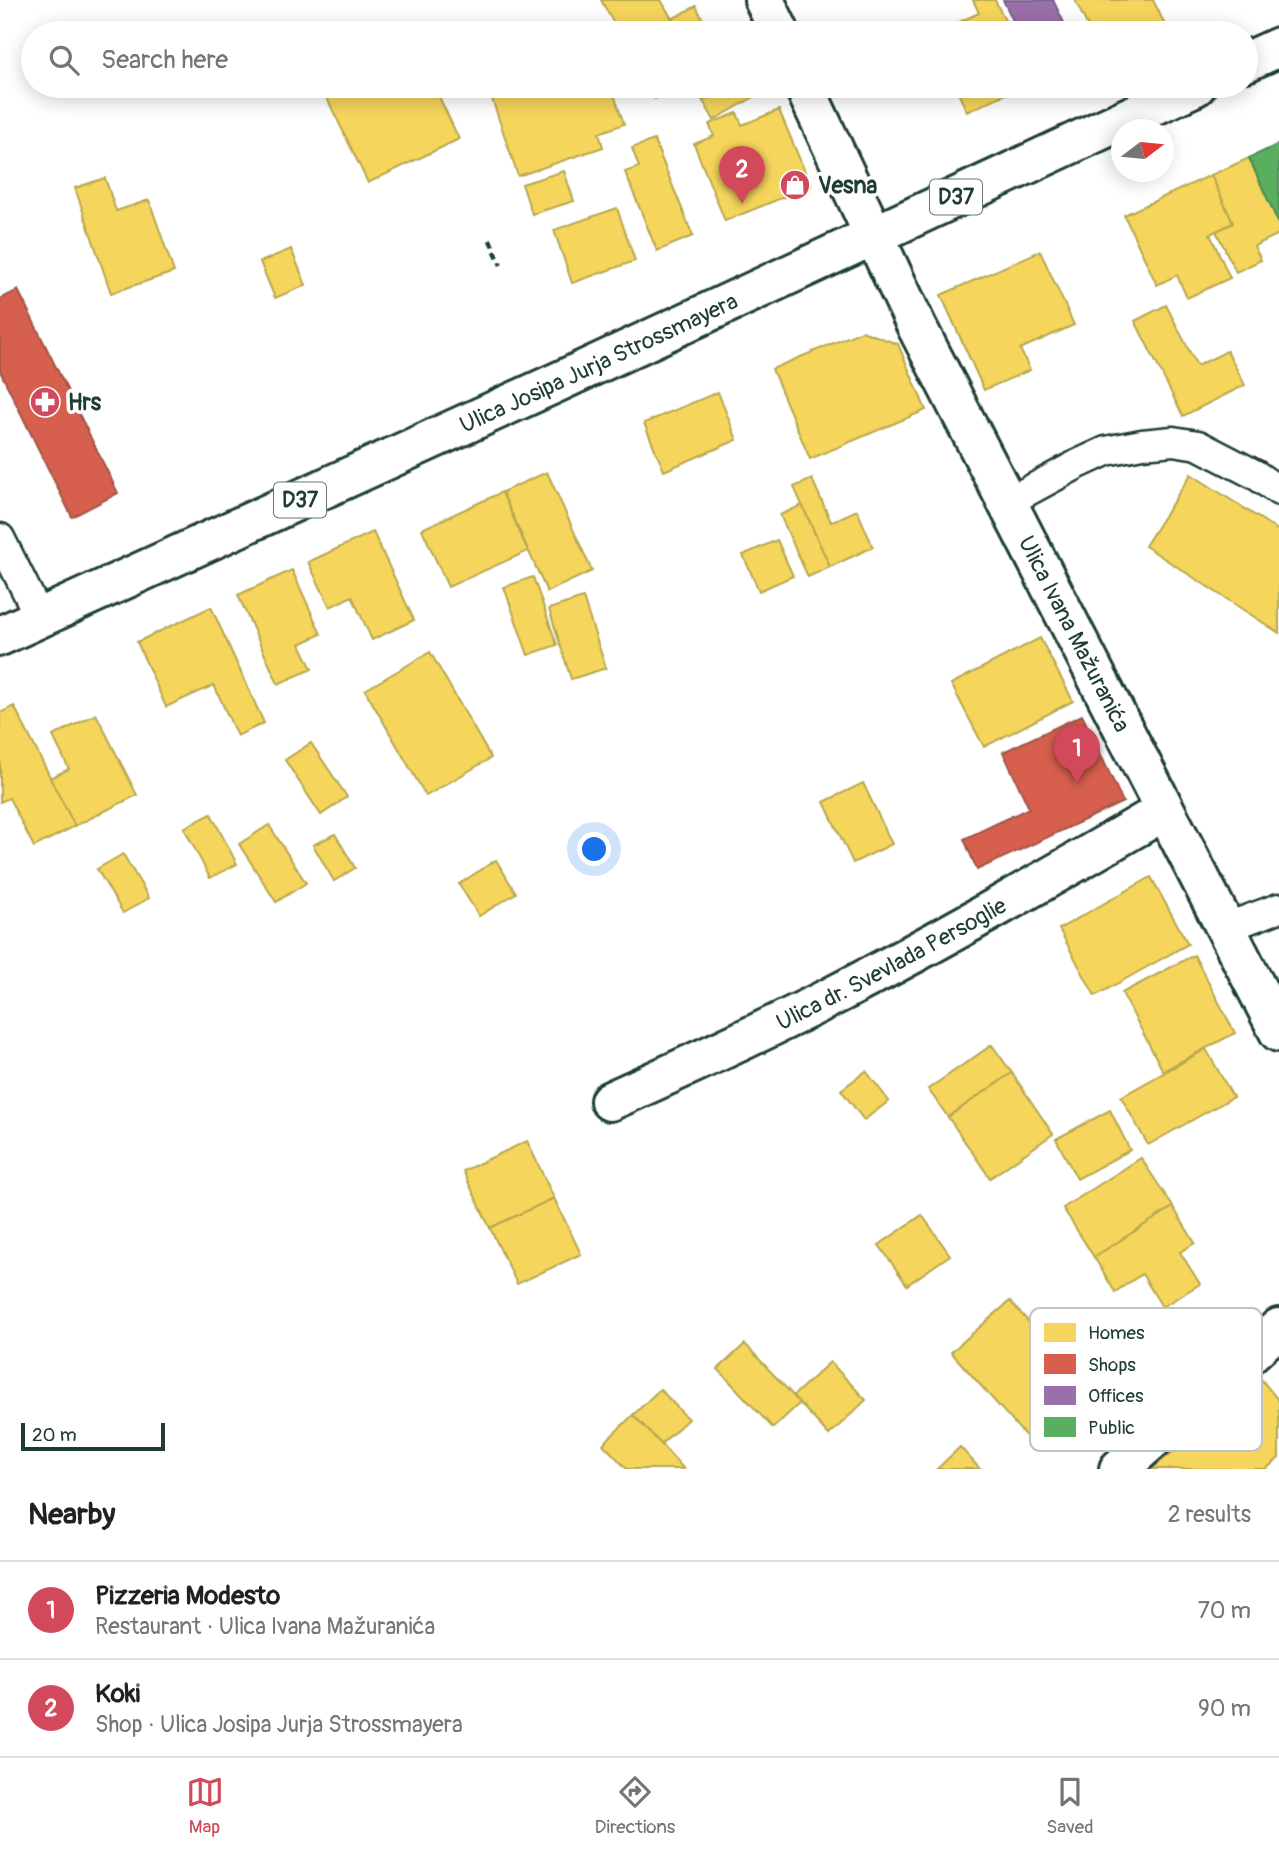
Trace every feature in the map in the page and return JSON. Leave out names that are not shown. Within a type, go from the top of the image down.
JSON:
[{"type":"street","points":[[764,0],[774,21]]},
{"type":"street","points":[[1258,57],[1279,47]]},
{"type":"street","name":"Ulica Ivana Mažuranića","points":[[810,98],[915,325],[1279,1032]]},
{"type":"street","name":"Ulica Josipa Jurja Strossmayera","points":[[0,636],[560,381],[1170,98]]},
{"type":"street","name":"Ulica dr. Svevlada Persoglie","points":[[610,1101],[831,998],[919,951],[1164,811]]},
{"type":"street","points":[[1262,1343],[1279,1328]]},
{"type":"street","points":[[1119,1469],[1139,1451]]},
{"type":"lane","points":[[1006,503],[1106,451],[1173,441],[1198,445],[1256,475],[1279,491]]},
{"type":"lane","points":[[0,538],[40,618]]},
{"type":"lane","points":[[1225,928],[1279,908]]},
{"type":"path","points":[[490,240],[501,265]]},
{"type":"building: Homes","points":[[601,0],[661,0],[672,19],[696,6],[704,21],[612,21]]},
{"type":"building: Homes","points":[[973,0],[995,0],[1005,21],[961,21],[979,13]]},
{"type":"building: Homes","points":[[1075,0],[1153,0],[1163,21],[1085,21]]},
{"type":"building: Homes","points":[[327,98],[440,98],[459,139],[368,183]]},
{"type":"building: Homes","points":[[492,98],[615,98],[624,124],[599,133],[603,147],[518,176]]},
{"type":"building: Homes","points":[[708,98],[752,98],[714,120],[703,101]]},
{"type":"building: Homes","points":[[961,98],[997,98],[967,112]]},
{"type":"building: Homes","points":[[779,110],[811,186],[725,221],[694,144],[714,136],[709,124],[737,113],[742,125]]},
{"type":"building: Homes","points":[[654,140],[693,236],[657,251],[625,172],[639,167],[632,148]]},
{"type":"building: Homes","points":[[1249,158],[1279,224],[1279,234],[1254,246],[1261,260],[1236,272],[1216,231],[1233,223],[1211,175]]},
{"type":"building: Homes","points":[[564,171],[574,201],[532,214],[522,184]]},
{"type":"building: Homes","points":[[1211,175],[1233,223],[1210,234],[1230,278],[1187,298],[1177,275],[1157,285],[1124,215]]},
{"type":"building: Homes","points":[[105,178],[116,211],[149,200],[174,272],[111,293],[75,188]]},
{"type":"building: Homes","points":[[617,208],[635,261],[572,283],[554,230]]},
{"type":"building: Homes","points":[[291,249],[306,285],[275,298],[260,262]]},
{"type":"building: Homes","points":[[1040,251],[1074,325],[1020,349],[1030,370],[984,390],[941,295]]},
{"type":"building: Homes","points":[[1166,305],[1197,366],[1227,351],[1245,385],[1183,416],[1135,321]]},
{"type":"building: Homes","points":[[862,331],[898,344],[926,410],[810,459],[772,369]]},
{"type":"building: Homes","points":[[718,392],[737,440],[664,471],[644,423]]},
{"type":"building: Homes","points":[[547,472],[592,571],[547,592],[502,492]]},
{"type":"building: Homes","points":[[1191,474],[1279,531],[1279,633],[1145,546]]},
{"type":"building: Homes","points":[[812,479],[831,522],[857,510],[873,547],[830,567],[794,487]]},
{"type":"building: Homes","points":[[502,492],[528,551],[448,587],[422,529]]},
{"type":"building: Homes","points":[[802,505],[830,567],[808,577],[780,515]]},
{"type":"building: Homes","points":[[373,532],[414,620],[372,640],[352,596],[330,607],[308,562]]},
{"type":"building: Homes","points":[[777,540],[793,576],[759,591],[743,555]]},
{"type":"building: Homes","points":[[292,570],[321,634],[300,644],[312,669],[278,684],[238,595]]},
{"type":"building: Homes","points":[[533,577],[557,645],[528,655],[504,587]]},
{"type":"building: Homes","points":[[583,598],[606,668],[571,679],[549,609]]},
{"type":"building: Homes","points":[[211,607],[264,723],[237,736],[214,685],[166,707],[137,642]]},
{"type":"building: Homes","points":[[1040,638],[1073,701],[984,747],[951,684]]},
{"type":"building: Homes","points":[[430,652],[491,758],[426,796],[365,690]]},
{"type":"building: Homes","points":[[14,706],[75,826],[34,847],[9,798],[0,802],[0,713]]},
{"type":"building: Homes","points":[[96,714],[137,795],[75,826],[50,778],[69,769],[53,736]]},
{"type":"building: Homes","points":[[311,743],[347,797],[321,815],[285,760]]},
{"type":"building: Homes","points":[[863,783],[892,844],[853,863],[824,802]]},
{"type":"building: Homes","points":[[211,814],[237,864],[210,878],[184,828]]},
{"type":"building: Homes","points":[[269,825],[306,883],[276,902],[239,844]]},
{"type":"building: Homes","points":[[335,834],[355,868],[334,881],[313,845]]},
{"type":"building: Homes","points":[[123,854],[149,898],[123,913],[97,869]]},
{"type":"building: Homes","points":[[496,860],[516,893],[479,916],[459,884]]},
{"type":"building: Homes","points":[[1151,877],[1188,944],[1095,996],[1059,929]]},
{"type":"building: Homes","points":[[1194,955],[1235,1033],[1163,1071],[1122,993]]},
{"type":"building: Homes","points":[[992,1045],[1012,1073],[948,1117],[928,1089]]},
{"type":"building: Homes","points":[[1206,1049],[1233,1097],[1148,1145],[1121,1097]]},
{"type":"building: Homes","points":[[866,1071],[889,1101],[864,1120],[841,1090]]},
{"type":"building: Homes","points":[[1012,1073],[1053,1134],[990,1178],[948,1117]]},
{"type":"building: Homes","points":[[1110,1110],[1130,1150],[1077,1179],[1056,1139]]},
{"type":"building: Homes","points":[[527,1141],[554,1198],[490,1228],[463,1171]]},
{"type":"building: Homes","points":[[1141,1158],[1173,1207],[1094,1257],[1063,1208]]},
{"type":"building: Homes","points":[[554,1198],[581,1254],[517,1284],[490,1228]]},
{"type":"building: Homes","points":[[1173,1207],[1195,1243],[1180,1252],[1200,1284],[1162,1307],[1142,1274],[1115,1292],[1094,1257]]},
{"type":"building: Homes","points":[[922,1215],[950,1255],[907,1285],[879,1245]]},
{"type":"building: Homes","points":[[1010,1301],[1030,1324],[1030,1441],[951,1352]]},
{"type":"building: Homes","points":[[745,1344],[800,1403],[773,1428],[718,1369]]},
{"type":"building: Homes","points":[[830,1362],[866,1400],[829,1435],[793,1396]]},
{"type":"building: Homes","points":[[1262,1380],[1279,1401],[1279,1458],[1266,1469],[1152,1469],[1174,1451],[1262,1451]]},
{"type":"building: Homes","points":[[660,1389],[688,1419],[661,1444],[633,1415]]},
{"type":"building: Homes","points":[[633,1415],[684,1469],[627,1469],[603,1444]]},
{"type":"building: Homes","points":[[960,1447],[980,1469],[937,1469]]},
{"type":"building: Shops","points":[[18,290],[118,493],[72,517],[0,371],[0,299]]},
{"type":"building: Shops","points":[[1082,715],[1123,802],[977,870],[964,839],[1029,808],[1003,752]]},
{"type":"building: Offices","points":[[1003,0],[1053,0],[1063,21],[1013,21]]},
{"type":"building: Public","points":[[1279,144],[1279,224],[1249,158]]},
{"type":"place","name":"Vesna","points":[[795,185]]},
{"type":"place","name":"Koki","points":[[742,204]]},
{"type":"place","name":"Hrs","points":[[45,402]]},
{"type":"place","name":"Pizzeria Modesto","points":[[1077,783]]}]
